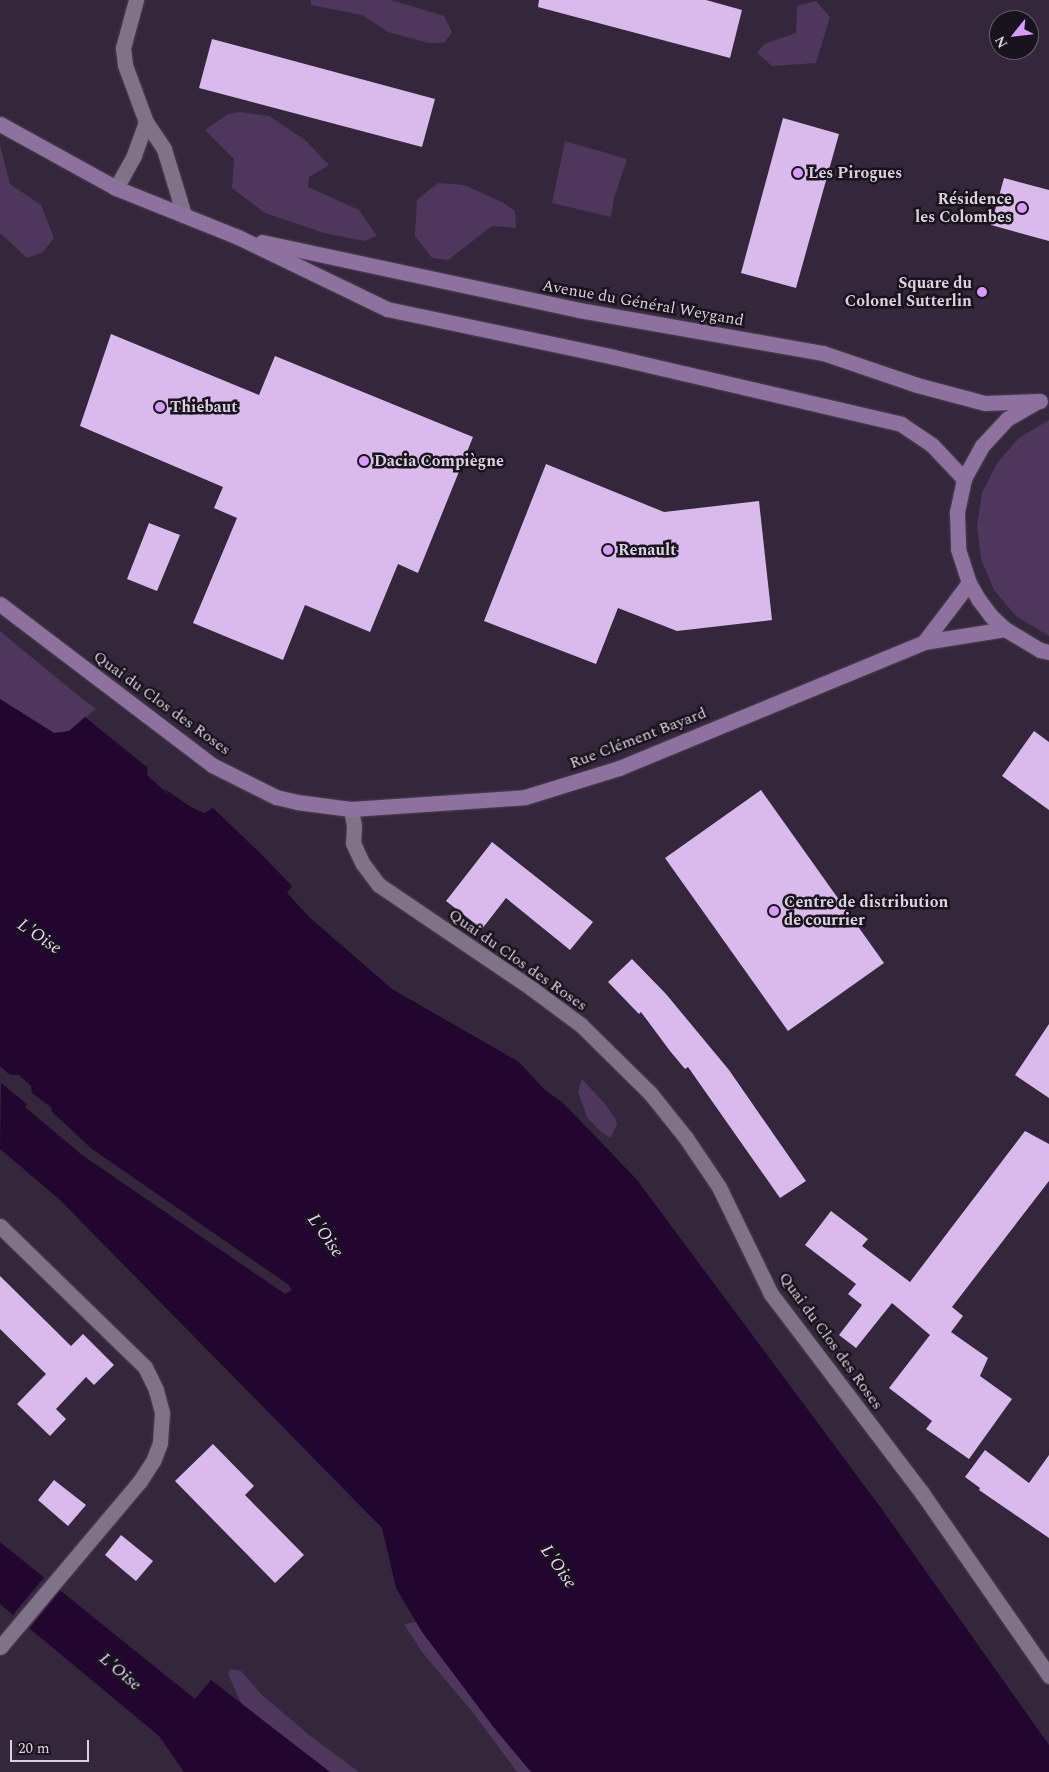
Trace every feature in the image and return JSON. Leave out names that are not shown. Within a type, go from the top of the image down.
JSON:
[{"type":"main road","name":"Avenue du Général Weygand","points":[[0,124],[116,188],[238,237],[387,309],[614,357],[901,424],[932,445],[964,479]]},
{"type":"main road","name":"Avenue du Général Weygand","points":[[238,237],[579,310],[823,353],[917,385],[985,403],[1044,399]]},
{"type":"main road","points":[[1044,399],[1007,420],[982,446],[964,479],[957,513],[958,549],[969,583],[991,616],[1005,630],[1040,650],[1049,652]]},
{"type":"main road","points":[[924,642],[969,583]]},
{"type":"main road","name":"Quai du Clos des Roses","points":[[0,604],[212,765],[276,797],[297,802],[351,809]]},
{"type":"main road","name":"Rue Clément Bayard","points":[[351,809],[525,797],[619,768],[924,642],[1005,630]]},
{"type":"street","points":[[136,0],[123,48],[126,65],[146,122],[164,148],[184,215]]},
{"type":"street","points":[[116,188],[134,155],[146,122]]},
{"type":"street","name":"Quai du Clos des Roses","points":[[351,809],[354,826],[353,843],[363,864],[379,885],[531,988],[581,1025],[650,1093],[686,1138],[718,1187],[771,1294],[922,1494],[1049,1676]]},
{"type":"street","points":[[0,1226],[145,1367],[156,1390],[162,1413],[160,1443],[153,1461],[140,1481],[0,1647]]},
{"type":"shaded area","points":[[311,0],[391,0],[444,16],[452,32],[444,43],[428,43],[388,32],[362,15],[311,5]]},
{"type":"shaded area","points":[[816,1],[830,17],[816,63],[772,66],[757,53],[764,44],[796,33],[797,6]]},
{"type":"shaded area","points":[[239,112],[269,116],[305,140],[329,165],[309,177],[308,187],[359,210],[377,236],[364,241],[324,233],[265,213],[232,188],[234,159],[205,130],[228,114]]},
{"type":"shaded area","points":[[565,141],[627,159],[614,198],[611,217],[552,203]]},
{"type":"shaded area","points":[[0,145],[10,184],[41,205],[54,238],[42,253],[27,258],[0,233]]},
{"type":"shaded area","points":[[438,183],[464,185],[502,202],[515,211],[516,228],[492,226],[448,260],[432,258],[415,236],[417,200]]},
{"type":"shaded area","points":[[1049,420],[1049,636],[1016,616],[994,590],[981,559],[977,526],[982,493],[997,463],[1019,438]]},
{"type":"shaded area","points":[[0,631],[96,709],[69,732],[54,733],[9,705],[0,707]]},
{"type":"shaded area","points":[[582,1079],[605,1104],[616,1120],[617,1125],[610,1138],[600,1131],[587,1117],[578,1092]]},
{"type":"shaded area","points":[[424,1621],[540,1772],[517,1772],[474,1714],[422,1652],[404,1624]]},
{"type":"shaded area","points":[[230,1669],[241,1671],[261,1694],[309,1735],[359,1772],[322,1772],[243,1707],[228,1674]]},
{"type":"water","name":"L'Oise","points":[[0,699],[54,733],[69,731],[85,717],[148,768],[147,775],[171,797],[163,788],[191,807],[204,813],[213,808],[292,886],[287,893],[308,916],[392,989],[519,1062],[545,1090],[563,1103],[637,1180],[881,1508],[1049,1745],[1049,1772],[531,1772],[495,1729],[422,1632],[396,1588],[382,1528],[59,1199],[0,1149],[1,1083],[27,1104],[25,1107],[82,1155],[285,1294],[292,1290],[289,1285],[92,1149],[51,1111],[52,1108],[32,1093],[31,1086],[19,1075],[10,1075],[0,1066]]},
{"type":"water","name":"L'Oise","points":[[0,1542],[195,1699],[211,1680],[330,1772],[184,1772],[159,1736],[0,1604]]},
{"type":"pier","points":[[45,1576],[61,1589],[28,1630],[11,1617]]},
{"type":"building","points":[[539,0],[706,0],[742,10],[730,58],[538,7]]},
{"type":"building","points":[[212,39],[435,99],[422,147],[199,88]]},
{"type":"building","name":"Les Pirogues","points":[[783,118],[839,134],[796,288],[741,273]]},
{"type":"building","name":"Résidence les Colombes","points":[[1004,178],[1049,190],[1049,241],[991,225]]},
{"type":"building","points":[[111,334],[259,395],[275,356],[473,437],[418,573],[398,564],[370,632],[305,605],[283,660],[193,623],[237,518],[214,508],[223,487],[80,426]]},
{"type":"building","points":[[546,464],[664,512],[759,501],[772,620],[677,631],[618,608],[596,664],[484,621]]},
{"type":"building","points":[[149,523],[180,535],[157,591],[127,579]]},
{"type":"building","points":[[1034,731],[1049,742],[1049,810],[1002,776]]},
{"type":"building","name":"Centre de distribution de courrier","points":[[761,790],[884,963],[788,1031],[665,858]]},
{"type":"building","points":[[492,842],[593,922],[570,950],[506,898],[482,929],[446,901]]},
{"type":"building","points":[[632,959],[666,994],[729,1070],[806,1181],[780,1198],[688,1067],[685,1069],[641,1012],[639,1014],[608,982]]},
{"type":"building","points":[[1049,1024],[1049,1098],[1015,1075]]},
{"type":"building","points":[[1025,1131],[1049,1144],[1049,1181],[952,1307],[963,1316],[951,1332],[988,1358],[980,1376],[1012,1399],[969,1459],[926,1429],[932,1421],[889,1388],[930,1335],[892,1303],[856,1348],[839,1335],[862,1305],[848,1294],[856,1284],[805,1245],[831,1211],[868,1239],[862,1246],[910,1282]]},
{"type":"building","points":[[0,1276],[71,1346],[83,1334],[114,1365],[94,1385],[86,1377],[56,1409],[66,1419],[50,1436],[17,1404],[46,1374],[0,1329]]},
{"type":"building","points":[[213,1444],[254,1486],[245,1495],[304,1555],[275,1583],[175,1481]]},
{"type":"building","points":[[985,1450],[1029,1483],[1049,1455],[1049,1538],[979,1490],[980,1488],[965,1477]]},
{"type":"building","points":[[54,1480],[86,1505],[68,1526],[38,1500]]},
{"type":"building","points":[[121,1535],[153,1561],[136,1581],[105,1555]]},
{"type":"place","name":"Les Pirogues","points":[[798,173]]},
{"type":"place","name":"Résidence les Colombes","points":[[1022,208]]},
{"type":"place","name":"Square du Colonel Sutterlin","points":[[982,292]]},
{"type":"place","name":"Thiebaut","points":[[160,407]]},
{"type":"place","name":"Dacia Compiègne","points":[[364,461]]},
{"type":"place","name":"Renault","points":[[608,550]]},
{"type":"place","name":"Centre de distribution de courrier","points":[[774,911]]}]
